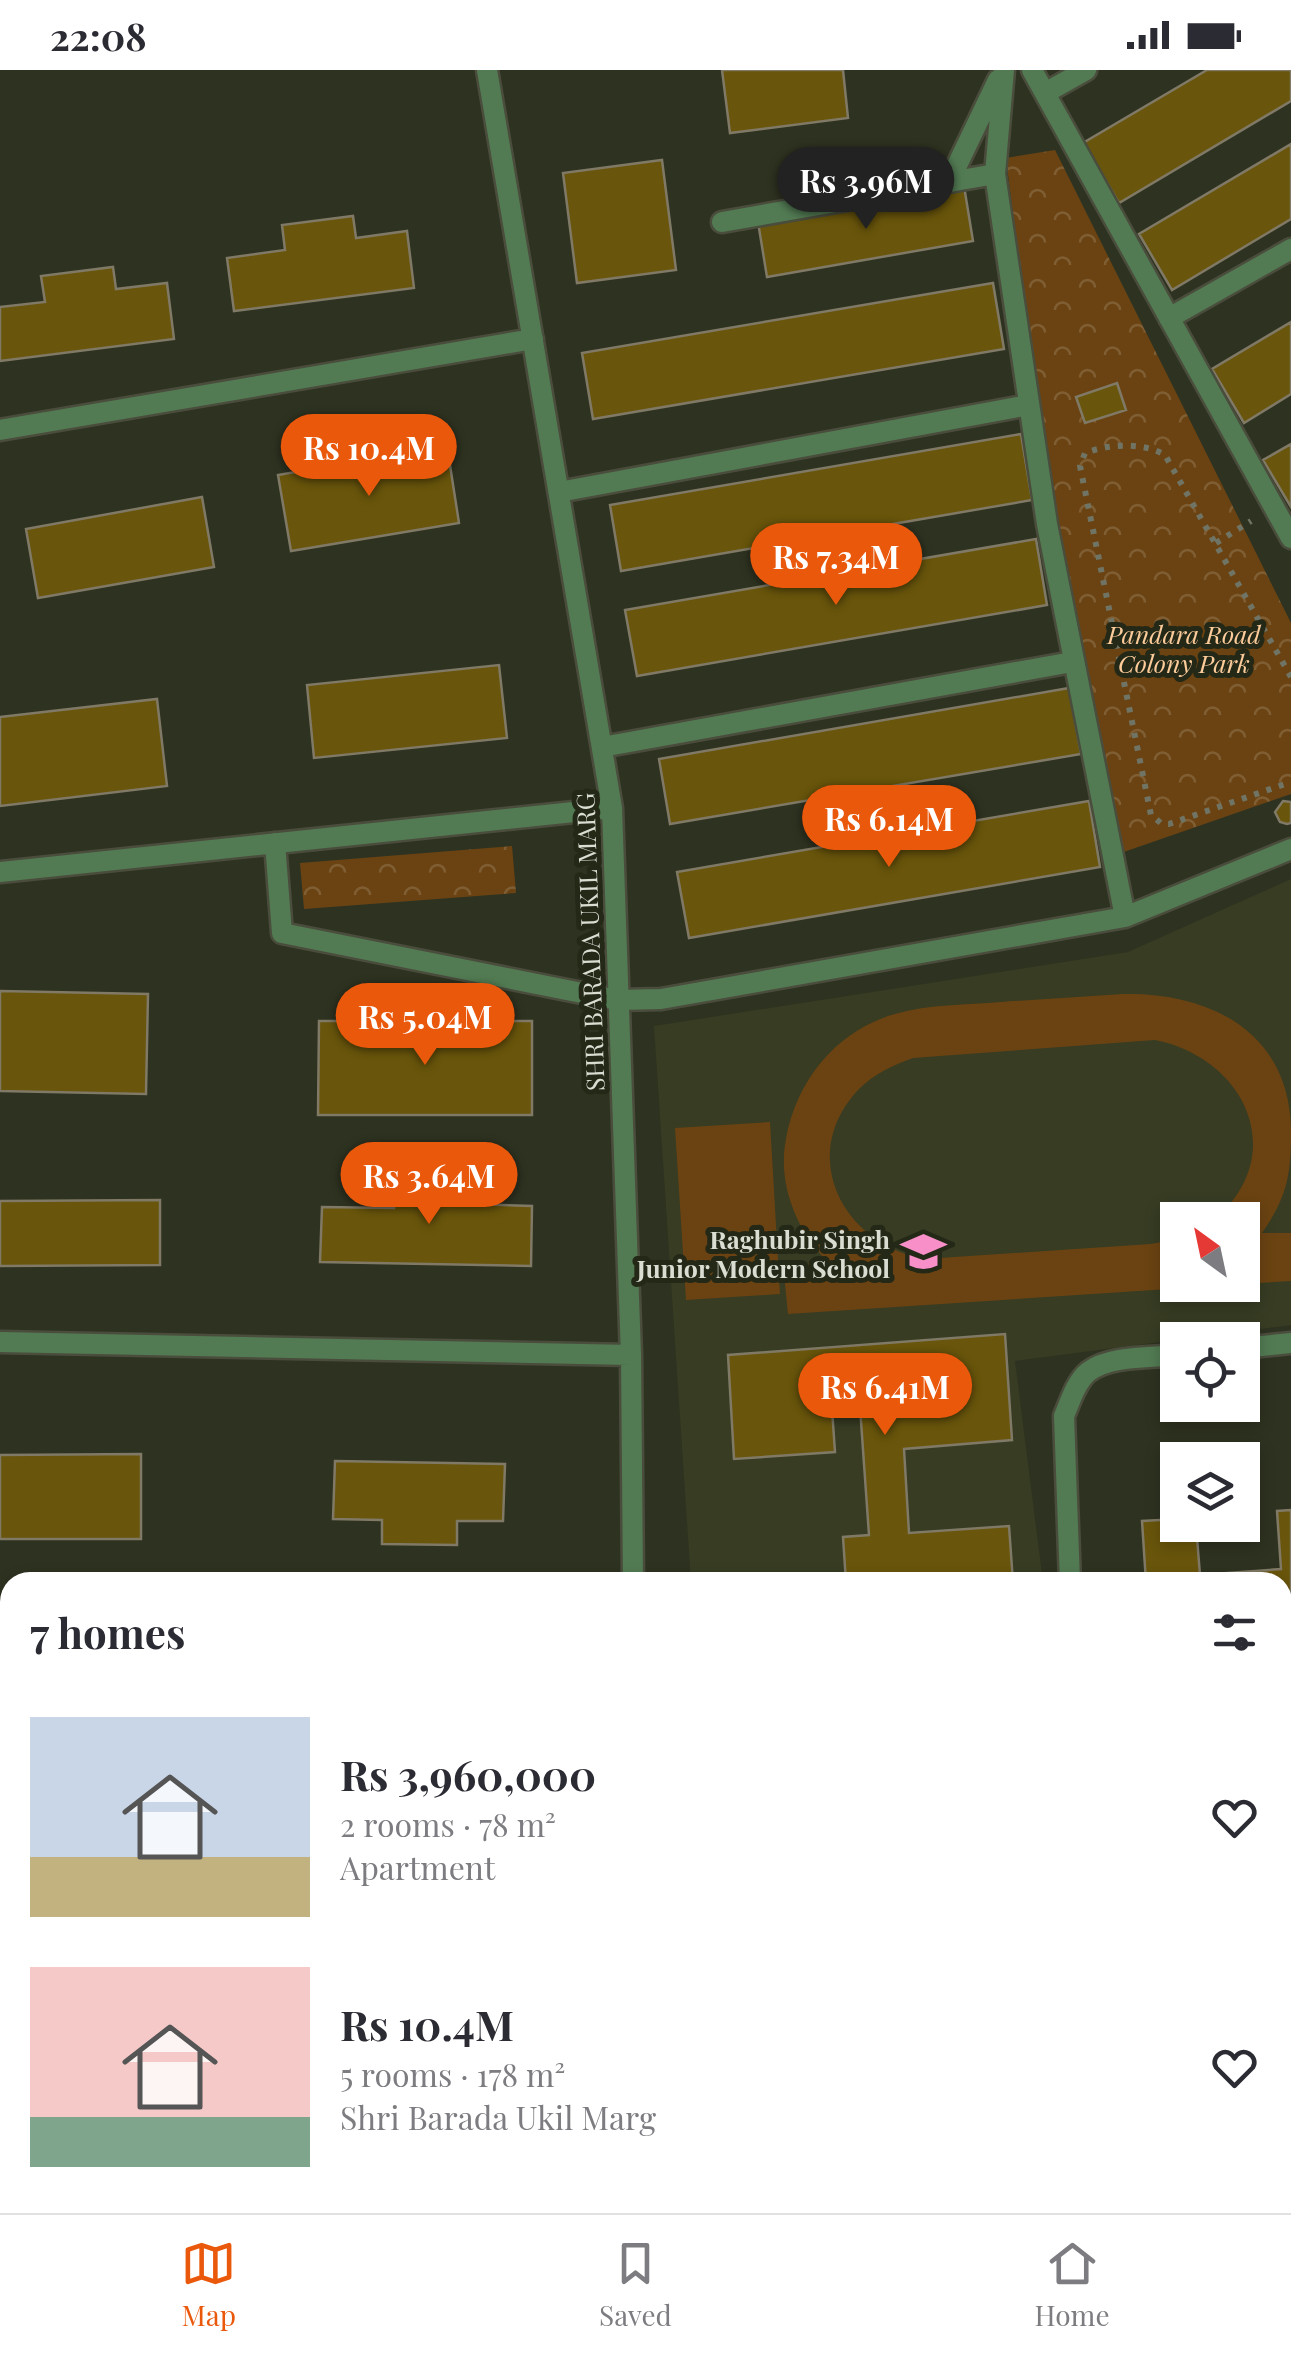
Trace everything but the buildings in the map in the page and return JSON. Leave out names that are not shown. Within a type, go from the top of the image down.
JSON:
[{"type":"street","name":"SHRI BARADA UKIL MARG","points":[[487,70],[612,808],[631,1355],[633,1572]]},
{"type":"street","points":[[1003,70],[995,174],[1072,662],[1124,917]]},
{"type":"street","points":[[949,182],[1003,70]]},
{"type":"street","points":[[1032,70],[1291,538]]},
{"type":"street","points":[[1045,93],[1086,70]]},
{"type":"street","points":[[722,222],[995,174]]},
{"type":"street","points":[[1169,318],[1291,249]]},
{"type":"street","points":[[0,430],[534,339]]},
{"type":"street","points":[[559,492],[1029,405]]},
{"type":"street","points":[[602,746],[1072,662]]},
{"type":"street","points":[[0,872],[612,808]]},
{"type":"street","points":[[276,844],[282,934],[617,1000],[660,999],[1124,917],[1291,849]]},
{"type":"street","points":[[0,1342],[631,1355]]},
{"type":"street","points":[[1260,1346],[1291,1343]]},
{"type":"street","points":[[1070,1572],[1064,1416],[1073,1394],[1089,1372],[1114,1362],[1160,1357]]},
{"type":"path","points":[[1291,677],[1170,461],[1158,451],[1124,446],[1091,451],[1080,460],[1151,815],[1155,821],[1168,824],[1291,782]]},
{"type":"path","points":[[1216,543],[1274,507]]},
{"type":"shaded area","name":"Raghubir Singh Junior Modern School","points":[[1291,879],[1291,1325],[1260,1329],[1260,1322],[1160,1322],[1160,1342],[1015,1361],[1042,1572],[690,1572],[654,1026],[1128,952]]},
{"type":"green space","name":"Pandara Road Colony Park","points":[[1055,150],[1291,623],[1291,794],[1118,854],[1051,525],[1006,158]]},
{"type":"green space","points":[[512,846],[516,893],[304,909],[300,863]]},
{"type":"green space","points":[[1156,995],[1215,1011],[1240,1026],[1261,1045],[1277,1069],[1287,1098],[1291,1132],[1286,1185],[1262,1233],[1291,1233],[1291,1281],[1260,1283],[1260,1202],[1230,1202],[1250,1167],[1253,1139],[1247,1112],[1234,1087],[1213,1066],[1187,1050],[1155,1040],[913,1058],[891,1067],[859,1089],[840,1115],[831,1141],[831,1168],[838,1194],[851,1216],[871,1236],[896,1250],[925,1259],[1160,1242],[1160,1290],[788,1314],[783,1264],[829,1263],[799,1222],[787,1190],[786,1139],[799,1097],[822,1061],[855,1032],[895,1014],[948,1005]]},
{"type":"green space","points":[[770,1122],[780,1294],[686,1300],[675,1128]]},
{"type":"place","name":"Raghubir Singh Junior Modern School","points":[[923,1252]]}]
